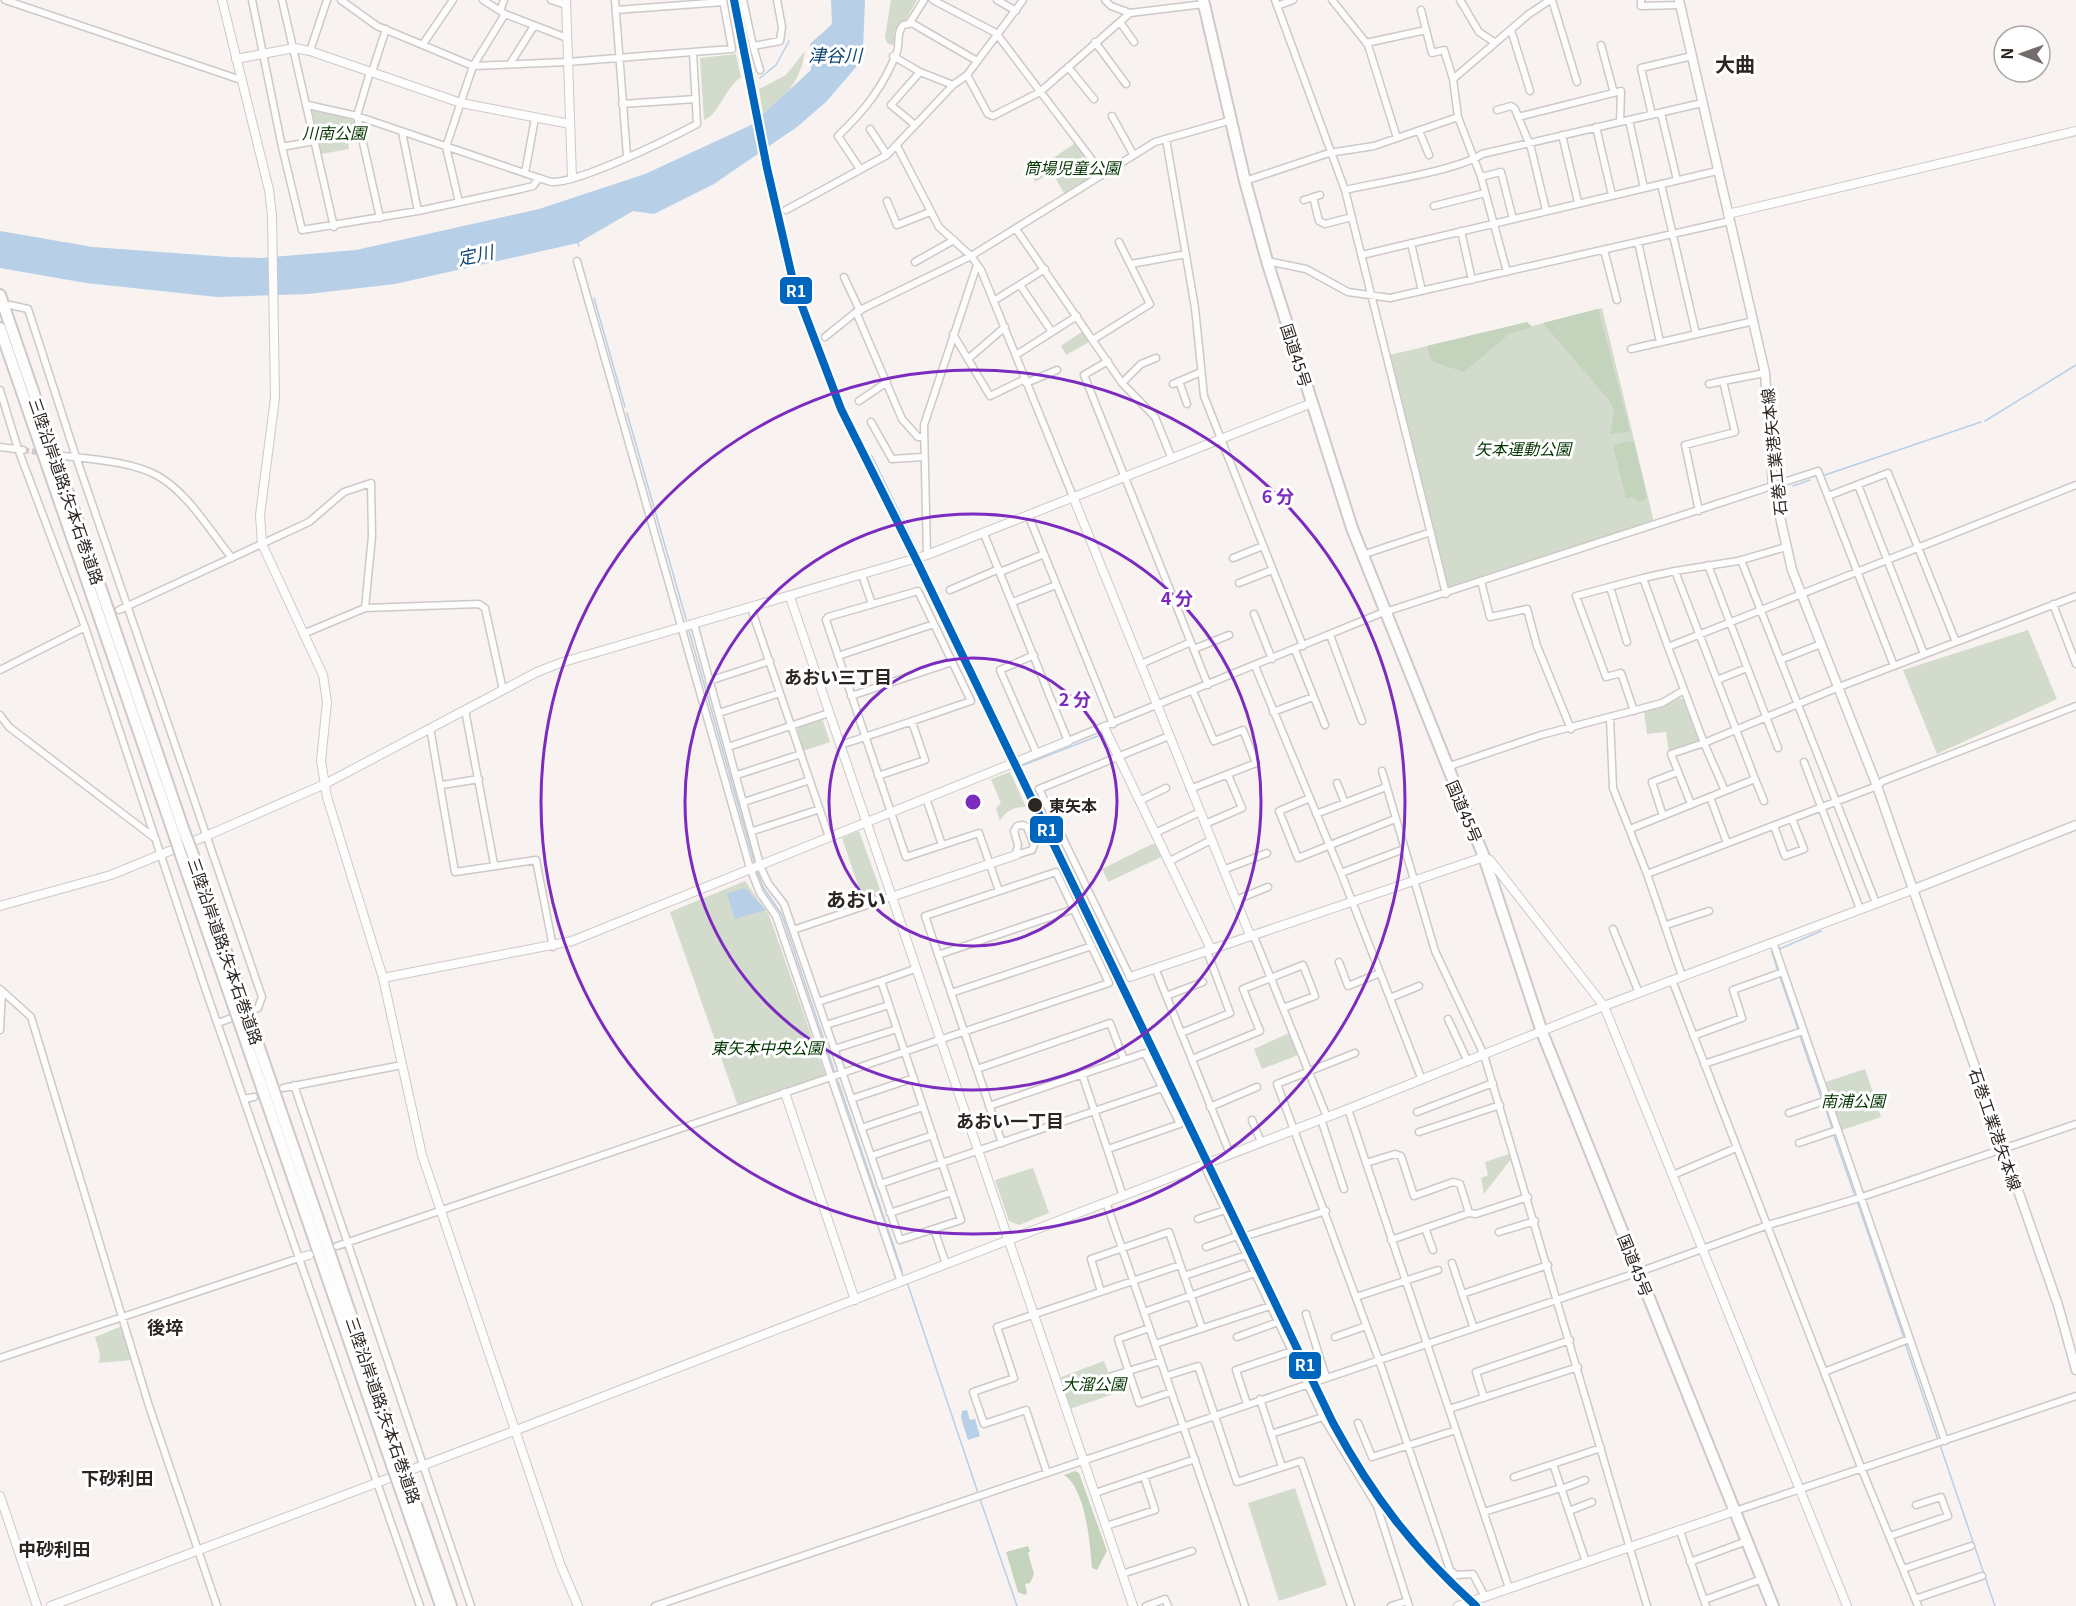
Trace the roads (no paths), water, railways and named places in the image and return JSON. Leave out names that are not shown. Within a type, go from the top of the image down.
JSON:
[{"type":"highway","name":"国道45号","points":[[1204,2],[1245,180],[1267,261],[1362,555],[1484,857],[1542,1032],[1773,1606]]},
{"type":"highway","name":"三陸沿岸道路;矢本石巻道路","points":[[4,300],[180,835]]},
{"type":"highway","name":"三陸沿岸道路;矢本石巻道路","points":[[0,328],[187,853],[398,1466],[441,1606]]},
{"type":"highway","name":"三陸沿岸道路;矢本石巻道路","points":[[404,1484],[451,1606]]},
{"type":"main road","name":"石巻工業港矢本線","points":[[1680,2],[1765,373],[1773,486],[1786,547],[1800,594],[1877,786],[2058,1305],[2076,1370]]},
{"type":"main road","points":[[1912,890],[2076,825]]},
{"type":"street","points":[[5,0],[241,80]]},
{"type":"street","points":[[222,0],[269,190],[275,305],[275,398],[260,515],[262,544],[319,665],[327,694],[321,754],[325,784],[383,978],[422,1155],[561,1566],[578,1606]]},
{"type":"street","points":[[252,0],[282,147],[302,230],[334,227],[533,186],[539,178]]},
{"type":"street","points":[[282,0],[308,105],[334,227]]},
{"type":"street","points":[[310,51],[327,0]]},
{"type":"street","points":[[340,0],[386,29],[473,66],[567,62],[732,50],[723,1],[616,10]]},
{"type":"street","points":[[423,44],[453,0]]},
{"type":"street","points":[[483,0],[534,27],[567,38]]},
{"type":"street","points":[[459,202],[446,147],[473,66],[502,12],[504,0]]},
{"type":"street","points":[[551,0],[566,2],[572,178]]},
{"type":"street","points":[[615,0],[627,156]]},
{"type":"street","points":[[743,0],[759,70]]},
{"type":"street","points":[[753,46],[780,41],[782,27],[777,0]]},
{"type":"street","points":[[860,170],[838,136],[874,99],[893,56],[897,52],[898,32],[910,22],[924,0]]},
{"type":"street","points":[[933,0],[996,33],[1102,173]]},
{"type":"street","points":[[998,0],[1016,11]]},
{"type":"street","points":[[786,210],[887,155],[953,85],[967,75],[996,33],[1023,0]]},
{"type":"street","points":[[1105,0],[1130,13]]},
{"type":"street","points":[[1293,0],[1276,3],[1352,217],[1446,594]]},
{"type":"street","points":[[1332,0],[1366,43],[1397,138]]},
{"type":"street","points":[[1460,0],[1479,32],[1494,42]]},
{"type":"street","points":[[1453,79],[1494,42],[1551,0],[1577,82]]},
{"type":"street","points":[[967,75],[988,114],[993,116],[1040,92],[1130,13],[1161,4],[1204,2]]},
{"type":"street","points":[[1641,6],[1680,2]]},
{"type":"street","points":[[1421,10],[1432,54],[1444,50],[1453,79],[1458,117],[1481,177],[1507,272]]},
{"type":"street","points":[[910,22],[977,61]]},
{"type":"street","points":[[1120,22],[1134,42]]},
{"type":"street","points":[[510,64],[534,27]]},
{"type":"street","points":[[380,218],[357,116],[386,29]]},
{"type":"street","points":[[1366,43],[1426,30]]},
{"type":"street","points":[[1511,30],[1530,91]]},
{"type":"street","points":[[1095,42],[1126,84]]},
{"type":"street","points":[[1600,45],[1614,93]]},
{"type":"street","points":[[236,59],[294,48],[310,51],[461,103],[570,124]]},
{"type":"street","points":[[308,105],[357,116],[553,182],[572,178],[627,156],[697,124],[693,52]]},
{"type":"street","points":[[893,56],[921,72],[953,85]]},
{"type":"street","points":[[1652,115],[1641,68],[1692,56]]},
{"type":"street","points":[[1068,67],[1094,99]]},
{"type":"street","points":[[915,125],[891,105],[921,72]]},
{"type":"street","points":[[1518,117],[1622,91],[1620,122]]},
{"type":"street","points":[[622,104],[696,99]]},
{"type":"street","points":[[1344,190],[1475,159],[1482,154],[1702,103]]},
{"type":"street","points":[[1497,110],[1511,106],[1518,117],[1529,143],[1546,210]]},
{"type":"street","points":[[1661,113],[1677,180]]},
{"type":"street","points":[[1112,116],[1133,154]]},
{"type":"street","points":[[1245,180],[1329,153],[1362,149],[1458,117]]},
{"type":"street","points":[[525,173],[535,118]]},
{"type":"street","points":[[825,337],[858,311],[971,256],[1155,142],[1232,120]]},
{"type":"street","points":[[1629,120],[1644,188]]},
{"type":"street","points":[[1596,127],[1612,195]]},
{"type":"street","points":[[870,129],[887,155]]},
{"type":"street","points":[[1419,131],[1429,155]]},
{"type":"street","points":[[1267,261],[1306,269],[1348,292],[1373,297],[1398,297],[1673,234],[2076,131]]},
{"type":"street","points":[[402,132],[418,211]]},
{"type":"street","points":[[1562,135],[1578,202]]},
{"type":"street","points":[[1166,139],[1186,254],[1206,404],[1303,646]]},
{"type":"street","points":[[282,147],[314,141]]},
{"type":"street","points":[[897,146],[939,227],[971,256],[995,300],[1190,789],[1309,1071],[1344,1189]]},
{"type":"street","points":[[1362,255],[1578,202],[1717,171]]},
{"type":"street","points":[[1481,177],[1501,172],[1513,219]]},
{"type":"street","points":[[1661,184],[1696,334]]},
{"type":"street","points":[[1434,206],[1485,193]]},
{"type":"street","points":[[1304,200],[1320,195]]},
{"type":"street","points":[[1313,198],[1319,220],[1325,224],[1352,217]]},
{"type":"street","points":[[887,201],[897,225],[930,212]]},
{"type":"street","points":[[1016,229],[1094,339],[1122,383],[1155,417],[1172,459]]},
{"type":"street","points":[[1461,231],[1472,280]]},
{"type":"street","points":[[915,262],[954,240]]},
{"type":"street","points":[[1094,339],[1150,304],[1119,242]]},
{"type":"street","points":[[1638,242],[1660,342]]},
{"type":"street","points":[[1412,243],[1422,291]]},
{"type":"street","points":[[1604,250],[1617,300]]},
{"type":"street","points":[[1131,264],[1186,254]]},
{"type":"street","points":[[577,261],[750,868],[760,894],[776,916],[901,1282]]},
{"type":"street","points":[[927,555],[924,425],[977,265]]},
{"type":"street","points":[[995,300],[1045,269]]},
{"type":"street","points":[[844,277],[902,418],[918,437],[923,437]]},
{"type":"street","points":[[1020,285],[1052,332]]},
{"type":"street","points":[[4,300],[28,309],[76,457],[262,998],[258,1008],[218,1023]]},
{"type":"street","points":[[1016,354],[1077,316]]},
{"type":"street","points":[[1631,349],[1754,321]]},
{"type":"street","points":[[968,359],[1005,327]]},
{"type":"street","points":[[954,334],[990,396],[1056,370]]},
{"type":"street","points":[[1122,383],[1141,364],[1156,358]]},
{"type":"street","points":[[1108,361],[1084,375],[1208,685]]},
{"type":"street","points":[[1187,404],[1176,382],[1201,372]]},
{"type":"street","points":[[1709,384],[1765,373]]},
{"type":"street","points":[[1699,511],[1685,445],[1735,432],[1724,381]]},
{"type":"street","points":[[860,401],[887,382]]},
{"type":"street","points":[[0,390],[85,627],[244,1099],[420,1606]]},
{"type":"street","points":[[0,906],[111,875],[206,836],[325,784],[503,690],[560,663],[927,555],[1029,517],[1312,403]]},
{"type":"street","points":[[871,422],[892,459],[923,457]]},
{"type":"street","points":[[0,447],[21,450]]},
{"type":"street","points":[[64,456],[125,466],[158,476],[180,495],[232,558]]},
{"type":"street","points":[[383,978],[553,947],[590,935],[750,868],[1385,614],[1818,471],[1893,666]]},
{"type":"street","points":[[1828,496],[1888,473],[1956,642]]},
{"type":"street","points":[[119,610],[309,522],[344,492],[371,483],[372,536],[365,608]]},
{"type":"street","points":[[1858,485],[1924,654]]},
{"type":"street","points":[[1668,647],[2076,485]]},
{"type":"street","points":[[1029,517],[1113,723]]},
{"type":"street","points":[[1362,555],[1431,532]]},
{"type":"street","points":[[984,534],[1068,741]]},
{"type":"street","points":[[1233,558],[1263,546]]},
{"type":"street","points":[[1634,711],[1621,673],[1606,677],[1576,596],[1675,571],[1741,560],[1786,547]]},
{"type":"street","points":[[950,590],[1044,554]]},
{"type":"street","points":[[1741,560],[1876,903]]},
{"type":"street","points":[[1708,565],[1778,748]]},
{"type":"street","points":[[1239,583],[1272,570]]},
{"type":"street","points":[[1675,571],[1764,801]]},
{"type":"street","points":[[862,575],[872,604]]},
{"type":"street","points":[[1643,578],[1704,743],[1725,791]]},
{"type":"street","points":[[1480,581],[1490,617],[1527,609],[1537,646],[1571,729]]},
{"type":"street","points":[[1012,602],[1056,585]]},
{"type":"street","points":[[1610,587],[1627,642]]},
{"type":"street","points":[[840,745],[865,737],[912,722],[970,701],[918,591],[828,617],[826,620],[851,696],[865,737],[878,776],[906,857],[979,833],[999,891]]},
{"type":"street","points":[[1691,804],[1671,754],[2076,596]]},
{"type":"street","points":[[790,597],[1006,1239],[1133,1606]]},
{"type":"street","points":[[2053,604],[2076,664]]},
{"type":"street","points":[[303,634],[365,608],[483,605],[503,690]]},
{"type":"street","points":[[751,608],[829,837]]},
{"type":"street","points":[[1254,614],[1272,659]]},
{"type":"street","points":[[694,624],[761,864],[768,883],[784,904],[900,1240],[961,1220],[881,981]]},
{"type":"street","points":[[838,656],[934,624]]},
{"type":"street","points":[[0,670],[85,627]]},
{"type":"street","points":[[1141,664],[1229,634]]},
{"type":"street","points":[[1330,635],[1362,721]]},
{"type":"street","points":[[1780,660],[1821,644]]},
{"type":"street","points":[[1295,650],[1325,725]]},
{"type":"street","points":[[1034,655],[1000,670],[1036,754]]},
{"type":"street","points":[[710,681],[770,661]]},
{"type":"street","points":[[851,696],[952,662]]},
{"type":"street","points":[[1255,666],[1341,873],[1422,1080]]},
{"type":"street","points":[[1717,680],[1747,668]]},
{"type":"street","points":[[1447,767],[1541,735],[1571,729],[1662,703],[1684,690]]},
{"type":"street","points":[[1190,789],[1256,763],[1243,730],[1214,741],[1193,691]]},
{"type":"street","points":[[719,713],[780,693]]},
{"type":"street","points":[[1273,712],[1313,697]]},
{"type":"street","points":[[1647,873],[1877,786],[1883,781],[2076,706]]},
{"type":"street","points":[[465,710],[494,864]]},
{"type":"street","points":[[728,747],[829,713]]},
{"type":"street","points":[[0,715],[9,727],[156,839]]},
{"type":"street","points":[[1610,718],[1613,788],[1647,873],[1682,976]]},
{"type":"street","points":[[878,776],[925,760],[912,722]]},
{"type":"street","points":[[1104,727],[1209,950],[1230,1012],[1181,1033]]},
{"type":"street","points":[[430,728],[442,785],[455,872],[494,864],[536,860],[553,947]]},
{"type":"street","points":[[1169,736],[1039,789],[1130,977],[1484,857],[1490,860],[1604,1006],[1847,1606]]},
{"type":"street","points":[[736,775],[801,754]]},
{"type":"street","points":[[1804,762],[1819,807],[1860,909]]},
{"type":"street","points":[[1382,771],[1435,951],[1484,1055],[1500,1105],[1647,1606]]},
{"type":"street","points":[[1663,816],[1652,782],[1678,772]]},
{"type":"street","points":[[1205,824],[1242,808],[1228,775]]},
{"type":"street","points":[[442,785],[479,779]]},
{"type":"street","points":[[1630,829],[1755,779]]},
{"type":"street","points":[[744,802],[810,780]]},
{"type":"street","points":[[1337,783],[1345,803]]},
{"type":"street","points":[[1316,814],[1386,787]]},
{"type":"street","points":[[1139,801],[1166,788]]},
{"type":"street","points":[[1710,797],[1727,843]]},
{"type":"street","points":[[926,798],[942,845]]},
{"type":"street","points":[[1310,798],[1279,811],[1298,858],[1395,819]]},
{"type":"street","points":[[753,831],[820,809]]},
{"type":"street","points":[[1155,833],[1200,812]]},
{"type":"street","points":[[1774,826],[1785,856],[1804,849],[1792,819]]},
{"type":"street","points":[[793,930],[1016,855],[1034,848],[1034,843],[1025,825],[1017,826],[1014,831],[1018,845],[1016,855]]},
{"type":"street","points":[[1168,862],[1211,840]]},
{"type":"street","points":[[1341,873],[1404,849]]},
{"type":"street","points":[[1224,870],[1267,853]]},
{"type":"street","points":[[337,1246],[830,1077],[843,1073],[939,1040],[964,1032],[1109,983],[1056,872],[925,916],[964,1032],[977,1069],[989,1106],[1002,1143]]},
{"type":"street","points":[[1236,900],[1268,887]]},
{"type":"street","points":[[51,1606],[377,1484],[855,1300],[1006,1239],[1124,1196],[1468,1062],[1682,976],[1775,947],[1860,909],[1912,890]]},
{"type":"street","points":[[938,955],[1074,909]]},
{"type":"street","points":[[1666,925],[1709,911]]},
{"type":"street","points":[[1613,929],[1639,993]]},
{"type":"street","points":[[951,993],[1092,946]]},
{"type":"street","points":[[1775,947],[1780,973],[1941,1442]]},
{"type":"street","points":[[1339,962],[1348,986],[1380,973]]},
{"type":"street","points":[[1192,1059],[1260,1031],[1243,989],[1303,964],[1316,996],[1283,1008]]},
{"type":"street","points":[[1155,968],[1230,1154]]},
{"type":"street","points":[[818,1002],[915,969]]},
{"type":"street","points":[[1693,1036],[1742,1018],[1732,990],[1780,973]]},
{"type":"street","points":[[1672,980],[1916,1603],[1982,1576]]},
{"type":"street","points":[[1166,996],[1203,982]]},
{"type":"street","points":[[1390,998],[1419,986]]},
{"type":"street","points":[[0,1030],[1,990]]},
{"type":"street","points":[[1,990],[31,1017],[149,1406],[217,1606]]},
{"type":"street","points":[[826,1025],[889,1005]]},
{"type":"street","points":[[1448,1019],[1468,1062]]},
{"type":"street","points":[[977,1069],[1110,1023],[1124,1060]]},
{"type":"street","points":[[834,1049],[897,1029]]},
{"type":"street","points":[[1704,1064],[1800,1032]]},
{"type":"street","points":[[989,1106],[1145,1053],[1180,1124],[1108,1149]]},
{"type":"street","points":[[1355,1053],[1277,1084],[1326,1211],[1450,1570],[1456,1575],[1473,1574],[1485,1597]]},
{"type":"street","points":[[283,1088],[402,1065]]},
{"type":"street","points":[[1082,1074],[1124,1196]]},
{"type":"street","points":[[851,1099],[914,1078]]},
{"type":"street","points":[[1417,1112],[1493,1083]]},
{"type":"street","points":[[294,1085],[471,1606]]},
{"type":"street","points":[[1210,1107],[1257,1087]]},
{"type":"street","points":[[880,1184],[1162,1088]]},
{"type":"street","points":[[784,1093],[855,1300]]},
{"type":"street","points":[[244,1099],[254,1096]]},
{"type":"street","points":[[1789,1113],[1824,1101]]},
{"type":"street","points":[[1419,1132],[1500,1105]]},
{"type":"street","points":[[861,1128],[923,1107]]},
{"type":"street","points":[[1348,1109],[1509,1588]]},
{"type":"street","points":[[1252,1120],[1261,1142]]},
{"type":"street","points":[[656,1606],[1473,1326],[1639,1272],[1768,1225],[1858,1198],[2076,1124]]},
{"type":"street","points":[[1799,1143],[1834,1131]]},
{"type":"street","points":[[871,1156],[933,1135]]},
{"type":"street","points":[[1673,1175],[1737,1148]]},
{"type":"street","points":[[1366,1163],[1395,1154],[1401,1156],[1414,1196],[1453,1182],[1460,1184],[1469,1213]]},
{"type":"street","points":[[1204,1165],[1323,1417],[1377,1506],[1408,1603],[1391,1606]]},
{"type":"street","points":[[890,1213],[952,1192]]},
{"type":"street","points":[[1391,1240],[1469,1213],[1476,1214],[1528,1197]]},
{"type":"street","points":[[1106,1202],[1245,1606]]},
{"type":"street","points":[[1198,1219],[1225,1210]]},
{"type":"street","points":[[1249,1235],[1326,1211]]},
{"type":"street","points":[[1499,1232],[1535,1221]]},
{"type":"street","points":[[1425,1228],[1433,1250]]},
{"type":"street","points":[[934,1229],[946,1264]]},
{"type":"street","points":[[1101,1292],[1091,1259],[1169,1232],[1202,1328]]},
{"type":"street","points":[[1206,1247],[1237,1236]]},
{"type":"street","points":[[0,1358],[309,1255]]},
{"type":"street","points":[[1184,1276],[1246,1255]]},
{"type":"street","points":[[1452,1263],[1473,1326]]},
{"type":"street","points":[[1047,1473],[1026,1410],[984,1424],[973,1392],[1014,1378],[997,1327],[1180,1265]]},
{"type":"street","points":[[1462,1294],[1548,1265]]},
{"type":"street","points":[[1356,1297],[1438,1270]]},
{"type":"street","points":[[1144,1312],[1255,1273]]},
{"type":"street","points":[[1155,1344],[1270,1306]]},
{"type":"street","points":[[1306,1314],[1326,1377]]},
{"type":"street","points":[[1237,1337],[1278,1322]]},
{"type":"street","points":[[1335,1337],[1366,1326]]},
{"type":"street","points":[[1149,1328],[1118,1339],[1139,1403],[1171,1392]]},
{"type":"street","points":[[1484,1398],[1476,1372],[1570,1340]]},
{"type":"street","points":[[1824,1372],[1906,1341]]},
{"type":"street","points":[[1246,1404],[1236,1370],[1292,1351]]},
{"type":"street","points":[[1112,1376],[1161,1361]]},
{"type":"street","points":[[1166,1376],[1198,1366],[1236,1482],[1301,1461],[1351,1606]]},
{"type":"street","points":[[1449,1410],[1578,1367]]},
{"type":"street","points":[[1463,1605],[2076,1396]]},
{"type":"street","points":[[1260,1399],[1282,1467]]},
{"type":"street","points":[[1270,1434],[1323,1417]]},
{"type":"street","points":[[1358,1423],[1372,1457],[1456,1430]]},
{"type":"street","points":[[1514,1477],[1601,1448]]},
{"type":"street","points":[[1095,1493],[1195,1459]]},
{"type":"street","points":[[1553,1464],[1586,1562]]},
{"type":"street","points":[[1106,1526],[1155,1510],[1144,1476]]},
{"type":"street","points":[[1484,1512],[1585,1480]]},
{"type":"street","points":[[0,1496],[38,1606]]},
{"type":"street","points":[[1890,1536],[1948,1516],[1941,1497],[1916,1505]]},
{"type":"street","points":[[1569,1510],[1592,1502]]},
{"type":"street","points":[[1680,1531],[1705,1603],[1762,1579]]},
{"type":"street","points":[[1690,1562],[1747,1541]]},
{"type":"street","points":[[1903,1569],[1971,1546]]},
{"type":"street","points":[[1122,1574],[1192,1551]]},
{"type":"street","points":[[1146,1606],[1166,1599],[1168,1606]]},
{"type":"water","name":"津谷川","points":[[831,0],[865,0],[863,49],[857,66],[826,102],[797,127],[714,184],[654,214],[633,211],[578,243],[395,284],[308,294],[217,297],[86,283],[0,268],[0,231],[93,247],[260,258],[356,250],[539,209],[645,174],[751,125],[811,70],[810,44],[832,24]]},
{"type":"water","points":[[745,888],[766,910],[735,919],[727,894]]},
{"type":"water","points":[[967,1410],[970,1420],[975,1419],[980,1436],[968,1440],[961,1418],[962,1411]]},
{"type":"waterway","points":[[760,78],[776,65],[789,41]]},
{"type":"waterway","points":[[594,298],[625,407]]},
{"type":"waterway","points":[[1985,421],[2076,365]]},
{"type":"waterway","points":[[627,413],[686,619]]},
{"type":"waterway","points":[[1825,475],[1981,422]]},
{"type":"waterway","points":[[866,451],[872,456],[919,553]]},
{"type":"waterway","points":[[1793,486],[1810,480]]},
{"type":"waterway","points":[[923,562],[1017,756]]},
{"type":"waterway","points":[[689,631],[754,861]]},
{"type":"waterway","points":[[1021,766],[1103,734]]},
{"type":"waterway","points":[[757,871],[763,887],[782,915],[834,1070]]},
{"type":"waterway","points":[[1777,950],[1821,931]]},
{"type":"waterway","points":[[1772,952],[1778,972]]},
{"type":"waterway","points":[[1780,977],[1798,1029]]},
{"type":"waterway","points":[[1799,1033],[1822,1100]]},
{"type":"waterway","points":[[838,1081],[902,1271]]},
{"type":"waterway","points":[[1824,1104],[1832,1128]]},
{"type":"waterway","points":[[1833,1133],[1855,1196]]},
{"type":"waterway","points":[[1857,1201],[1904,1338]]},
{"type":"waterway","points":[[908,1285],[978,1493]]},
{"type":"waterway","points":[[1905,1343],[1938,1440]]},
{"type":"waterway","points":[[1940,1445],[1995,1606]]},
{"type":"waterway","points":[[980,1499],[1017,1606]]},
{"type":"tunnel","points":[[23,450],[64,456]]},
{"type":"place","name":"東矢本","points":[[1035,805]]},
{"type":"district","name":"大曲","points":[[1735,63]]},
{"type":"district","name":"あおい三丁目","points":[[838,676]]},
{"type":"district","name":"あおい","points":[[856,898]]},
{"type":"district","name":"あおい一丁目","points":[[1010,1120]]},
{"type":"district","name":"後埣","points":[[165,1326]]},
{"type":"district","name":"下砂利田","points":[[117,1477]]},
{"type":"district","name":"中砂利田","points":[[54,1548]]},
{"type":"park label","name":"川南公園","points":[[334,132]]},
{"type":"park label","name":"筒場児童公園","points":[[1072,167]]},
{"type":"park label","name":"矢本運動公園","points":[[1523,448]]},
{"type":"park label","name":"東矢本中央公園","points":[[767,1047]]},
{"type":"park label","name":"南浦公園","points":[[1853,1100]]},
{"type":"park label","name":"大溜公園","points":[[1094,1383]]},
{"type":"water label","name":"定川","points":[[475,254]]}]
